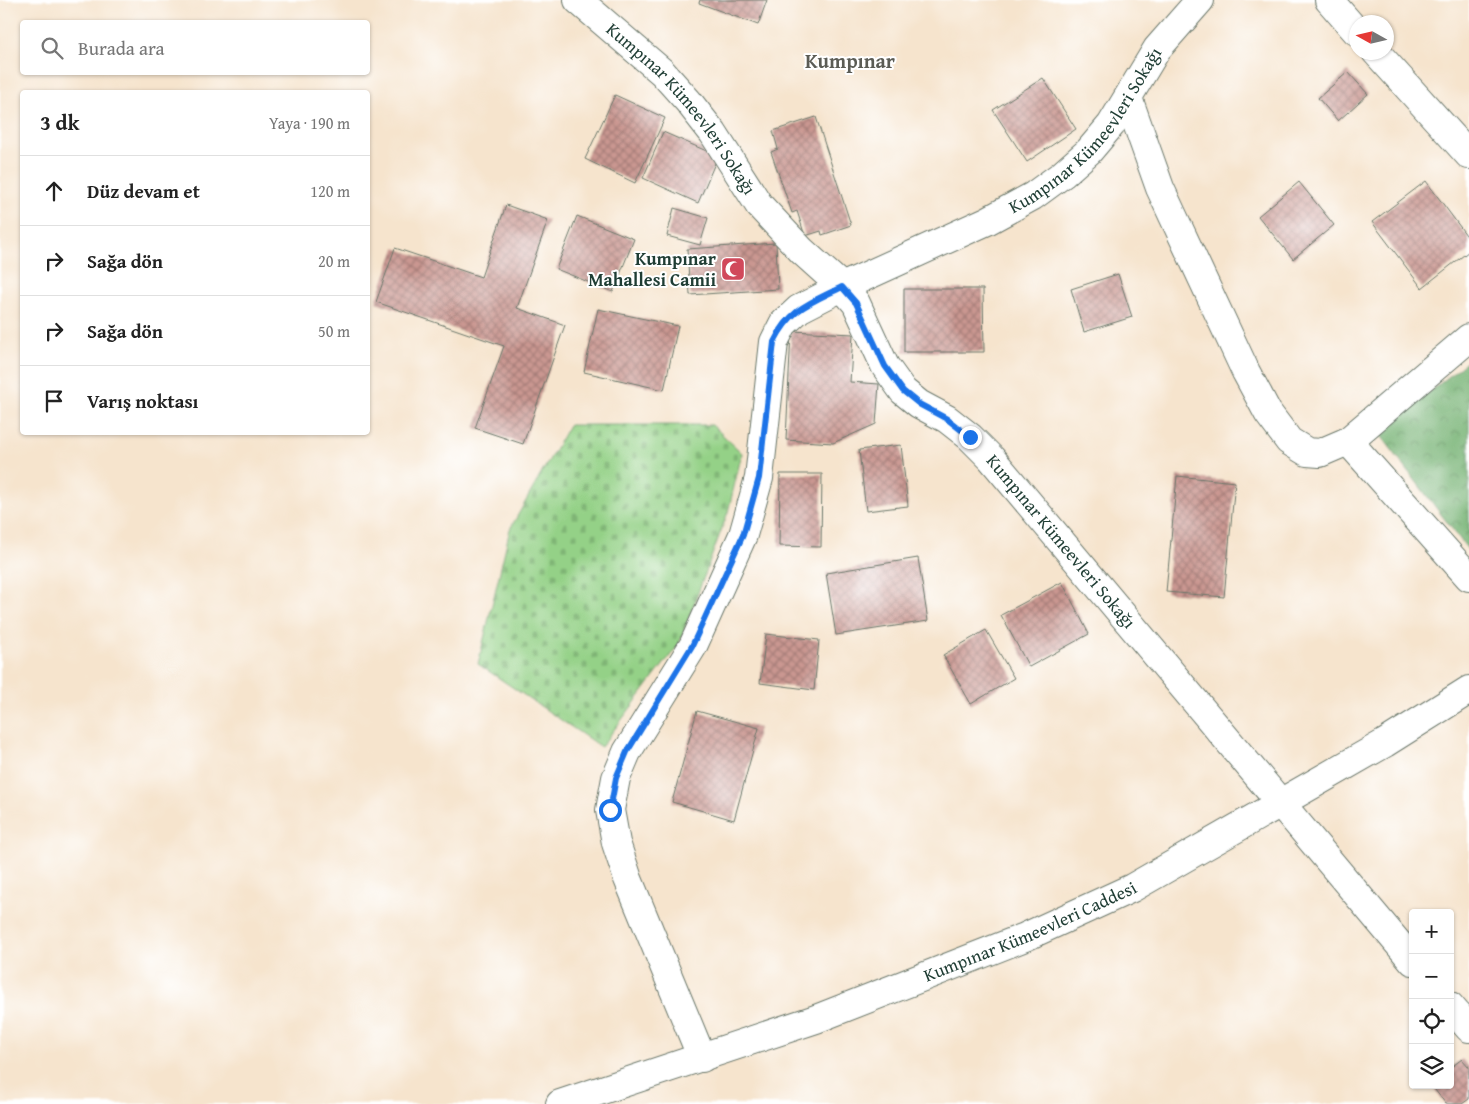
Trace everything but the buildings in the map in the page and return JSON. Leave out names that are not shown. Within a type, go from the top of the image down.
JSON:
[{"type":"street","name":"Kumpınar Kümeevleri Sokağı","points":[[578,0],[662,72],[713,133],[759,205],[802,251],[842,287],[856,303],[885,366],[903,391],[919,404],[947,419],[970,437],[991,458],[1409,956]]},
{"type":"street","name":"Kumpınar Kümeevleri Sokağı","points":[[702,1058],[628,879],[616,843],[610,810],[616,778],[627,752],[692,646],[743,535],[759,478],[774,342],[783,324],[798,309],[987,221],[1033,196],[1063,174],[1089,151],[1110,125],[1157,49],[1200,0]]},
{"type":"street","points":[[1329,0],[1349,23]]},
{"type":"street","points":[[1383,60],[1469,154]]},
{"type":"street","points":[[1128,98],[1160,188],[1268,413],[1289,442],[1307,452],[1320,452],[1348,441],[1469,338]]},
{"type":"street","points":[[1348,441],[1469,577]]},
{"type":"street","name":"Kumpınar Kümeevleri Caddesi","points":[[560,1104],[816,1019],[1025,937],[1132,888],[1386,744],[1469,690]]},
{"type":"street","points":[[1454,1011],[1469,1028]]},
{"type":"green space","points":[[1469,360],[1469,551],[1379,433]]},
{"type":"green space","points":[[569,425],[712,425],[742,453],[728,512],[679,644],[601,747],[478,664],[510,529]]},
{"type":"place","name":"Kumpınar Mahallesi Camii","points":[[733,269]]},
{"type":"district","name":"Kumpınar","points":[[850,61]]},
{"type":"route","points":[[610,810],[616,778],[627,752],[681,667],[722,584],[743,535],[759,478],[774,342],[783,324],[798,309],[842,287],[856,303],[885,366],[903,391],[919,404],[947,419],[970,437]]}]
